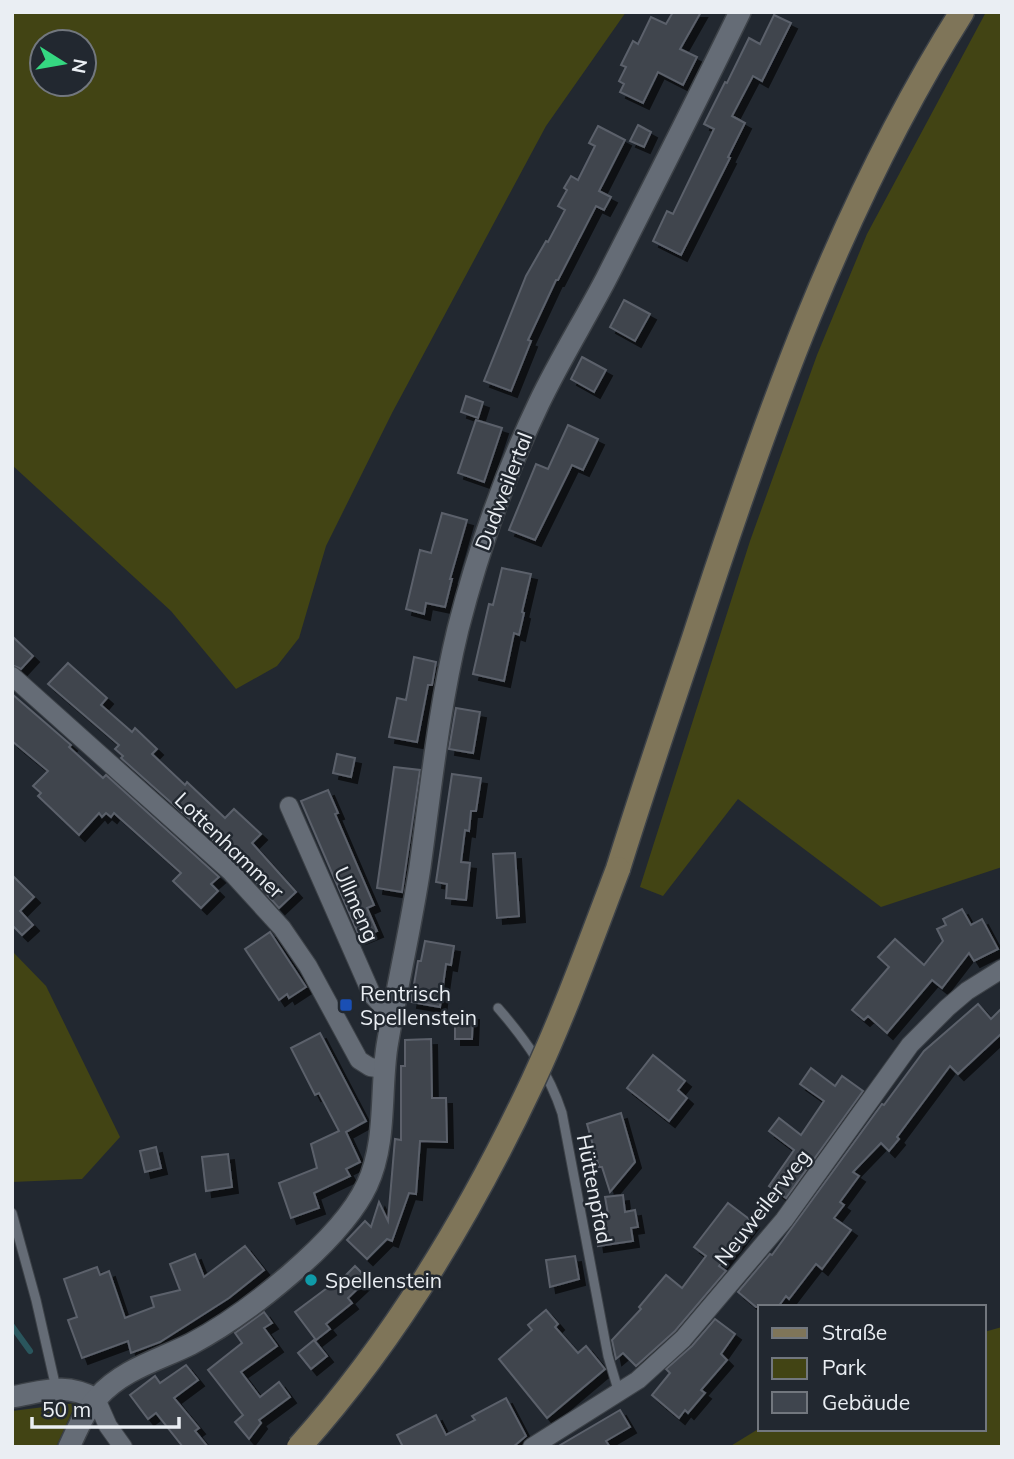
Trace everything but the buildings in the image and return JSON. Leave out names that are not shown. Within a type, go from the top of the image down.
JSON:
[{"type":"main road","points":[[299,1447],[348,1388],[436,1265],[486,1177],[534,1079],[618,869],[732,521],[770,414],[863,192],[961,12]]},
{"type":"street","name":"Dudweilertal","points":[[96,1399],[114,1382],[134,1369],[189,1345],[228,1322],[325,1242],[344,1223],[370,1179],[377,1154],[384,1069],[411,927],[442,706],[473,570],[512,461],[541,399],[603,284],[740,12]]},
{"type":"street","name":"Lottenhammer","points":[[12,676],[230,871],[282,928],[308,967],[359,1060],[370,1067],[384,1069]]},
{"type":"street","name":"Ullmeng","points":[[289,806],[372,995],[393,1013]]},
{"type":"street","name":"Neuweilerweg","points":[[531,1447],[619,1393],[660,1362],[709,1311],[784,1220],[910,1045],[967,991],[1002,969]]},
{"type":"street","points":[[12,1397],[57,1389],[77,1389],[96,1399],[108,1426],[123,1447]]},
{"type":"street","points":[[69,1447],[96,1399]]},
{"type":"lane","name":"Hüttenpfad","points":[[498,1008],[534,1054],[559,1101],[574,1164],[608,1356],[619,1393]]},
{"type":"lane","points":[[12,1213],[57,1389]]},
{"type":"green space","points":[[12,12],[626,12],[546,126],[392,413],[326,546],[299,638],[277,666],[236,689],[171,611],[12,465]]},
{"type":"green space","points":[[986,12],[1002,12],[1002,867],[881,907],[738,799],[663,896],[640,887],[750,541],[817,355],[867,234]]},
{"type":"green space","points":[[12,951],[46,986],[120,1137],[82,1179],[12,1182]]},
{"type":"green space","points":[[1002,1327],[1002,1447],[729,1447],[758,1429],[986,1431],[986,1331]]},
{"type":"green space","points":[[76,1403],[56,1447],[12,1447],[12,1411]]},
{"type":"waterway","points":[[12,1326],[30,1351]]},
{"type":"place","name":"Rentrisch Spellenstein","points":[[346,1005]]},
{"type":"place","name":"Spellenstein","points":[[311,1280]]}]
